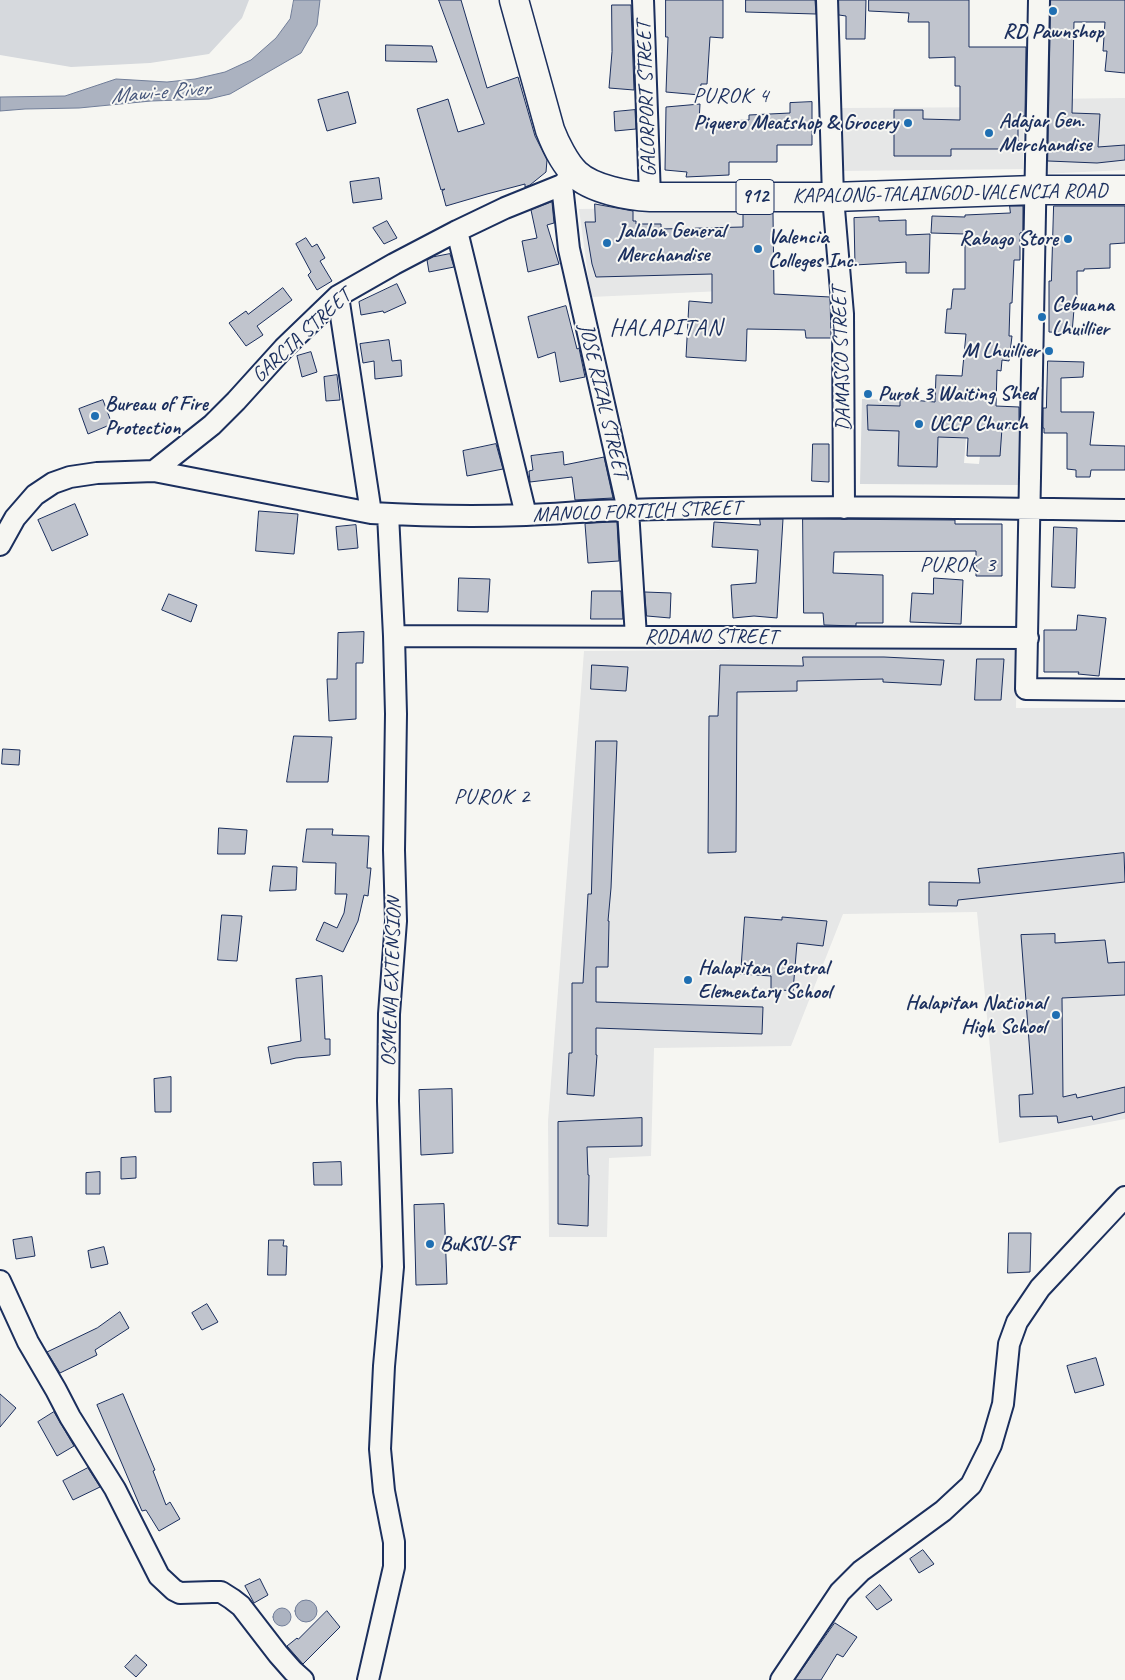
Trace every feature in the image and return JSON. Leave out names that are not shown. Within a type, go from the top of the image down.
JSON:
[{"type":"highway","name":"KAPALONG-TALAINGOD-VALENCIA ROAD","points":[[514,0],[550,130],[569,179],[622,194],[650,197],[833,197],[1035,190],[1125,190]]},
{"type":"street","name":"GALORPORT STREET","points":[[643,0],[650,197]]},
{"type":"street","name":"DAMASCO STREET","points":[[827,0],[833,197],[843,314],[844,508]]},
{"type":"street","points":[[1039,0],[1031,509],[1026,689],[1125,690]]},
{"type":"street","name":"GARCIA STREET","points":[[154,470],[212,425],[284,348],[338,296],[457,231],[569,179]]},
{"type":"street","name":"JOSE RIZAL STREET","points":[[569,179],[566,214],[569,249],[628,510],[636,637]]},
{"type":"street","points":[[457,231],[526,515]]},
{"type":"street","name":"OSMENA EXTENSION","points":[[338,296],[379,514],[394,636],[396,714],[394,850],[396,921],[389,1014],[388,1091],[393,1267],[384,1366],[380,1449],[384,1491],[394,1542],[394,1567],[368,1680]]},
{"type":"street","points":[[0,545],[15,518],[34,495],[53,483],[70,477],[97,473],[154,470]]},
{"type":"street","name":"MANOLO FORTICH STREET","points":[[154,470],[379,514],[453,517],[628,510],[844,508],[1125,510]]},
{"type":"street","name":"RODANO STREET","points":[[394,636],[1028,638]]},
{"type":"street","points":[[781,1680],[840,1592],[861,1571],[943,1512],[971,1485],[991,1445],[1003,1404],[1008,1344],[1018,1322],[1040,1288],[1125,1196]]},
{"type":"street","points":[[0,1281],[28,1342],[70,1417],[115,1489],[159,1576],[180,1593],[221,1592],[232,1598],[241,1606],[283,1660],[303,1680]]},
{"type":"shaded area","points":[[0,0],[249,0],[242,18],[209,54],[150,63],[71,67],[0,55]]},
{"type":"shaded area","points":[[1125,98],[1125,170],[1041,174],[1044,99]]},
{"type":"shaded area","points":[[1024,107],[1023,169],[841,171],[838,108]]},
{"type":"shaded area","points":[[743,206],[744,290],[591,297],[579,209]]},
{"type":"shaded area","points":[[862,399],[900,400],[898,466],[937,467],[938,437],[966,438],[964,463],[979,464],[980,456],[1000,456],[1001,428],[1019,428],[1020,407],[1027,407],[1023,485],[860,484]]},
{"type":"shaded area","name":"Halapitan Central Elementary School","points":[[1017,648],[1016,708],[1125,708],[1125,1119],[999,1143],[977,912],[843,914],[791,1046],[654,1048],[651,1156],[609,1158],[607,1237],[549,1237],[548,1121],[584,651]]},
{"type":"water","name":"Mawi-e River","points":[[294,0],[320,0],[317,25],[301,53],[230,94],[209,99],[151,101],[79,108],[0,111],[0,97],[65,96],[116,79],[167,82],[195,79],[225,72],[251,60],[276,38],[290,19]]},
{"type":"water","points":[[306,1600],[314,1603],[317,1611],[314,1619],[306,1622],[298,1619],[295,1611],[298,1603]]},
{"type":"water","points":[[282,1608],[290,1613],[291,1617],[286,1625],[282,1626],[274,1621],[273,1617],[278,1609]]},
{"type":"building","points":[[439,0],[461,0],[487,88],[518,77],[535,136],[547,160],[546,172],[530,185],[525,187],[525,184],[446,206],[442,191],[445,189],[441,190],[417,109],[448,99],[458,132],[484,124]]},
{"type":"building","points":[[666,0],[723,0],[723,38],[710,37],[707,84],[701,84],[700,95],[666,92],[668,37],[666,37]]},
{"type":"building","points":[[746,0],[815,0],[816,14],[746,12]]},
{"type":"building","points":[[839,0],[866,0],[865,39],[846,39],[846,16],[839,15]]},
{"type":"building","points":[[869,0],[969,0],[969,47],[1026,47],[1025,116],[1018,116],[1018,149],[951,149],[951,156],[894,156],[894,110],[923,110],[923,119],[960,120],[960,86],[955,86],[955,57],[929,58],[929,22],[908,22],[909,13],[869,11]]},
{"type":"building","points":[[1051,0],[1125,0],[1125,73],[1105,71],[1107,51],[1103,51],[1105,22],[1074,22],[1072,113],[1100,114],[1098,147],[1125,145],[1125,160],[1097,163],[1048,161]]},
{"type":"building","points":[[612,5],[631,5],[634,90],[609,88],[612,52]]},
{"type":"building","points":[[386,45],[432,46],[437,62],[386,61]]},
{"type":"building","points":[[348,92],[356,123],[327,131],[318,100]]},
{"type":"building","points":[[812,102],[812,145],[777,145],[777,162],[729,162],[729,175],[686,177],[687,172],[665,170],[666,107],[700,104],[699,122],[729,121],[749,120],[749,115],[790,113],[790,103]]},
{"type":"building","points":[[635,110],[636,129],[615,131],[614,112]]},
{"type":"building","points":[[379,178],[382,199],[353,203],[350,182]]},
{"type":"building","points":[[552,202],[554,223],[547,225],[559,264],[528,272],[522,241],[537,238],[531,210]]},
{"type":"building","points":[[595,204],[633,211],[633,221],[636,221],[636,224],[661,224],[661,229],[743,227],[743,213],[773,213],[774,294],[830,297],[831,338],[806,338],[805,330],[747,329],[746,361],[686,357],[689,301],[712,303],[712,274],[596,277],[585,222],[595,222]]},
{"type":"building","points":[[1010,206],[1023,206],[1023,232],[1020,233],[1020,260],[1014,260],[1012,303],[1010,303],[1009,336],[1012,336],[1009,361],[1002,360],[1001,371],[997,370],[996,406],[1019,407],[1019,428],[1002,428],[1000,456],[967,456],[968,438],[938,437],[937,467],[898,466],[899,431],[868,430],[867,405],[900,406],[900,399],[935,402],[936,375],[962,376],[966,334],[945,333],[947,309],[951,309],[953,289],[965,289],[965,234],[931,233],[932,216],[965,217],[965,215],[1010,213]]},
{"type":"building","points":[[1054,206],[1125,206],[1125,243],[1110,244],[1110,268],[1077,271],[1077,309],[1074,309],[1072,333],[1049,332],[1049,281],[1051,281]]},
{"type":"building","points":[[879,217],[879,221],[906,220],[906,235],[930,234],[929,273],[906,273],[906,262],[855,265],[854,218]]},
{"type":"building","points":[[387,221],[397,238],[384,244],[373,228]]},
{"type":"building","points":[[306,238],[312,247],[317,244],[325,258],[320,261],[332,281],[317,290],[308,275],[311,272],[296,244]]},
{"type":"building","points":[[450,254],[454,267],[429,272],[427,260]]},
{"type":"building","points":[[397,284],[406,303],[384,313],[383,311],[361,315],[359,302]]},
{"type":"building","points":[[283,288],[292,300],[257,326],[263,335],[246,346],[229,323],[246,311],[248,314]]},
{"type":"building","points":[[566,306],[577,349],[579,348],[585,377],[560,382],[555,352],[538,358],[528,317]]},
{"type":"building","points":[[389,340],[392,361],[401,360],[402,376],[375,379],[374,361],[363,363],[360,344]]},
{"type":"building","points":[[311,352],[317,372],[302,377],[297,356]]},
{"type":"building","points":[[1048,361],[1084,362],[1083,377],[1061,378],[1061,412],[1094,412],[1090,445],[1125,446],[1125,470],[1091,470],[1090,477],[1076,477],[1076,470],[1067,469],[1067,433],[1044,433],[1043,428],[1043,408],[1046,408]]},
{"type":"building","points":[[337,375],[340,400],[326,401],[324,377]]},
{"type":"building","name":"Bureau of Fire Protection","points":[[103,400],[112,424],[88,434],[79,409]]},
{"type":"building","points":[[496,444],[503,469],[467,476],[463,451]]},
{"type":"building","points":[[813,444],[829,444],[829,482],[812,481]]},
{"type":"building","points":[[563,452],[564,465],[604,457],[613,498],[575,500],[572,477],[530,482],[529,471],[533,470],[531,456]]},
{"type":"building","points":[[75,504],[88,535],[52,551],[38,520]]},
{"type":"building","points":[[259,511],[298,514],[294,554],[256,551]]},
{"type":"building","points":[[760,519],[783,519],[777,618],[754,616],[733,618],[731,585],[756,583],[758,550],[712,547],[714,522],[760,525]]},
{"type":"building","points":[[803,519],[955,520],[955,524],[1002,524],[1002,576],[976,576],[976,551],[834,552],[833,573],[883,575],[883,623],[856,623],[856,626],[824,625],[823,613],[804,613]]},
{"type":"building","points":[[617,522],[619,561],[588,563],[585,524]]},
{"type":"building","points":[[356,525],[358,548],[338,550],[336,527]]},
{"type":"building","points":[[1054,527],[1077,528],[1075,588],[1052,587]]},
{"type":"building","points":[[459,578],[490,579],[488,612],[458,611]]},
{"type":"building","points":[[934,578],[963,580],[961,624],[910,622],[912,593],[933,594]]},
{"type":"building","points":[[592,591],[621,591],[623,619],[591,619]]},
{"type":"building","points":[[645,592],[671,593],[670,618],[647,616]]},
{"type":"building","points":[[169,594],[197,605],[191,622],[162,610]]},
{"type":"building","points":[[1078,615],[1106,618],[1099,676],[1078,674],[1079,672],[1044,672],[1044,630],[1076,630]]},
{"type":"building","points":[[364,632],[363,663],[356,663],[356,719],[329,721],[327,679],[337,679],[338,633]]},
{"type":"building","points":[[803,657],[884,657],[944,660],[941,685],[883,682],[883,679],[797,681],[797,691],[737,692],[736,852],[708,853],[709,716],[718,716],[720,665],[803,666]]},
{"type":"building","points":[[977,659],[1004,659],[1001,700],[975,700]]},
{"type":"building","points":[[592,665],[628,667],[626,691],[591,689]]},
{"type":"building","points":[[294,736],[332,737],[328,782],[287,782]]},
{"type":"building","points":[[596,741],[617,741],[608,921],[608,967],[596,967],[596,1002],[763,1007],[762,1034],[596,1028],[597,1055],[594,1096],[567,1094],[569,1053],[572,1053],[572,983],[583,983],[588,894],[591,894]]},
{"type":"building","points":[[3,749],[20,750],[19,765],[2,764]]},
{"type":"building","points":[[219,828],[247,830],[245,854],[218,854]]},
{"type":"building","points":[[307,829],[333,829],[332,835],[369,836],[367,868],[371,868],[368,896],[364,895],[358,921],[343,952],[316,940],[324,922],[337,928],[344,913],[347,894],[335,894],[336,863],[303,862]]},
{"type":"building","points":[[1124,853],[1125,882],[958,900],[957,906],[929,905],[929,882],[980,883],[978,869]]},
{"type":"building","points":[[273,866],[297,867],[296,890],[270,891]]},
{"type":"building","points":[[222,915],[242,916],[237,961],[218,960]]},
{"type":"building","points":[[745,917],[782,920],[782,917],[827,921],[823,946],[797,943],[793,991],[771,989],[771,976],[741,974]]},
{"type":"building","points":[[1055,934],[1055,943],[1105,940],[1108,963],[1125,962],[1125,995],[1062,998],[1063,1097],[1076,1094],[1077,1098],[1125,1087],[1125,1112],[1093,1120],[1092,1116],[1058,1123],[1057,1116],[1020,1117],[1019,1095],[1033,1094],[1021,935]]},
{"type":"building","points":[[322,976],[325,1039],[330,1039],[330,1055],[296,1058],[271,1064],[268,1047],[301,1041],[296,979]]},
{"type":"building","points":[[171,1077],[171,1112],[155,1112],[154,1079]]},
{"type":"building","points":[[452,1089],[453,1153],[421,1155],[419,1090]]},
{"type":"building","points":[[642,1118],[642,1146],[587,1147],[589,1175],[588,1226],[558,1224],[558,1122]]},
{"type":"building","points":[[136,1157],[136,1178],[121,1179],[121,1158]]},
{"type":"building","points":[[341,1162],[342,1185],[314,1185],[313,1163]]},
{"type":"building","points":[[100,1172],[100,1194],[86,1194],[86,1173]]},
{"type":"building","name":"BuKSU-SF","points":[[444,1204],[447,1284],[416,1285],[414,1205]]},
{"type":"building","points":[[1009,1233],[1031,1233],[1030,1272],[1008,1273]]},
{"type":"building","points":[[32,1237],[35,1256],[16,1259],[13,1240]]},
{"type":"building","points":[[269,1240],[284,1240],[283,1246],[287,1246],[286,1275],[268,1275]]},
{"type":"building","points":[[104,1247],[108,1264],[91,1268],[88,1251]]},
{"type":"building","points":[[207,1304],[218,1322],[202,1330],[192,1313]]},
{"type":"building","points":[[120,1312],[129,1328],[95,1350],[97,1355],[60,1373],[47,1352],[97,1328]]},
{"type":"building","points":[[1096,1358],[1104,1385],[1075,1393],[1067,1366]]},
{"type":"building","points":[[0,1394],[16,1408],[0,1427]]},
{"type":"building","points":[[123,1394],[155,1470],[153,1471],[166,1505],[170,1502],[180,1519],[159,1531],[146,1510],[142,1511],[97,1405]]},
{"type":"building","points":[[54,1412],[74,1446],[57,1456],[38,1422]]},
{"type":"building","points":[[88,1468],[100,1487],[73,1500],[63,1481]]},
{"type":"building","points":[[923,1550],[934,1564],[919,1573],[910,1559]]},
{"type":"building","points":[[260,1579],[268,1595],[254,1603],[245,1586]]},
{"type":"building","points":[[880,1585],[892,1600],[877,1610],[866,1597]]},
{"type":"building","points":[[327,1611],[340,1627],[303,1664],[287,1646],[298,1639]]},
{"type":"building","points":[[835,1623],[857,1637],[843,1657],[837,1654],[821,1680],[795,1680]]},
{"type":"building","points":[[136,1655],[147,1665],[136,1677],[125,1667]]},
{"type":"place","name":"RD Pawnshop","points":[[1053,11]]},
{"type":"place","name":"Piquero Meatshop & Grocery","points":[[908,123]]},
{"type":"place","name":"Adajar Gen. Merchandise","points":[[989,133]]},
{"type":"place","name":"Rabago Store","points":[[1068,239]]},
{"type":"place","name":"Jalalon General Merchandise","points":[[607,243]]},
{"type":"place","name":"Valencia Colleges Inc.","points":[[758,249]]},
{"type":"place","name":"Cebuana Lhuillier","points":[[1042,317]]},
{"type":"place","name":"M Lhuillier","points":[[1049,351]]},
{"type":"place","name":"Purok 3 Waiting Shed","points":[[868,394]]},
{"type":"place","name":"Bureau of Fire Protection","points":[[95,416]]},
{"type":"place","name":"UCCP Church","points":[[919,424]]},
{"type":"place","name":"Halapitan Central Elementary School","points":[[688,980]]},
{"type":"place","name":"Halapitan National High School","points":[[1056,1015]]},
{"type":"place","name":"BuKSU-SF","points":[[430,1244]]},
{"type":"district","name":"PUROK 4","points":[[731,96]]},
{"type":"district","name":"HALAPITAN","points":[[666,329]]},
{"type":"district","name":"PUROK 3","points":[[958,565]]},
{"type":"district","name":"PUROK 2","points":[[492,797]]}]
